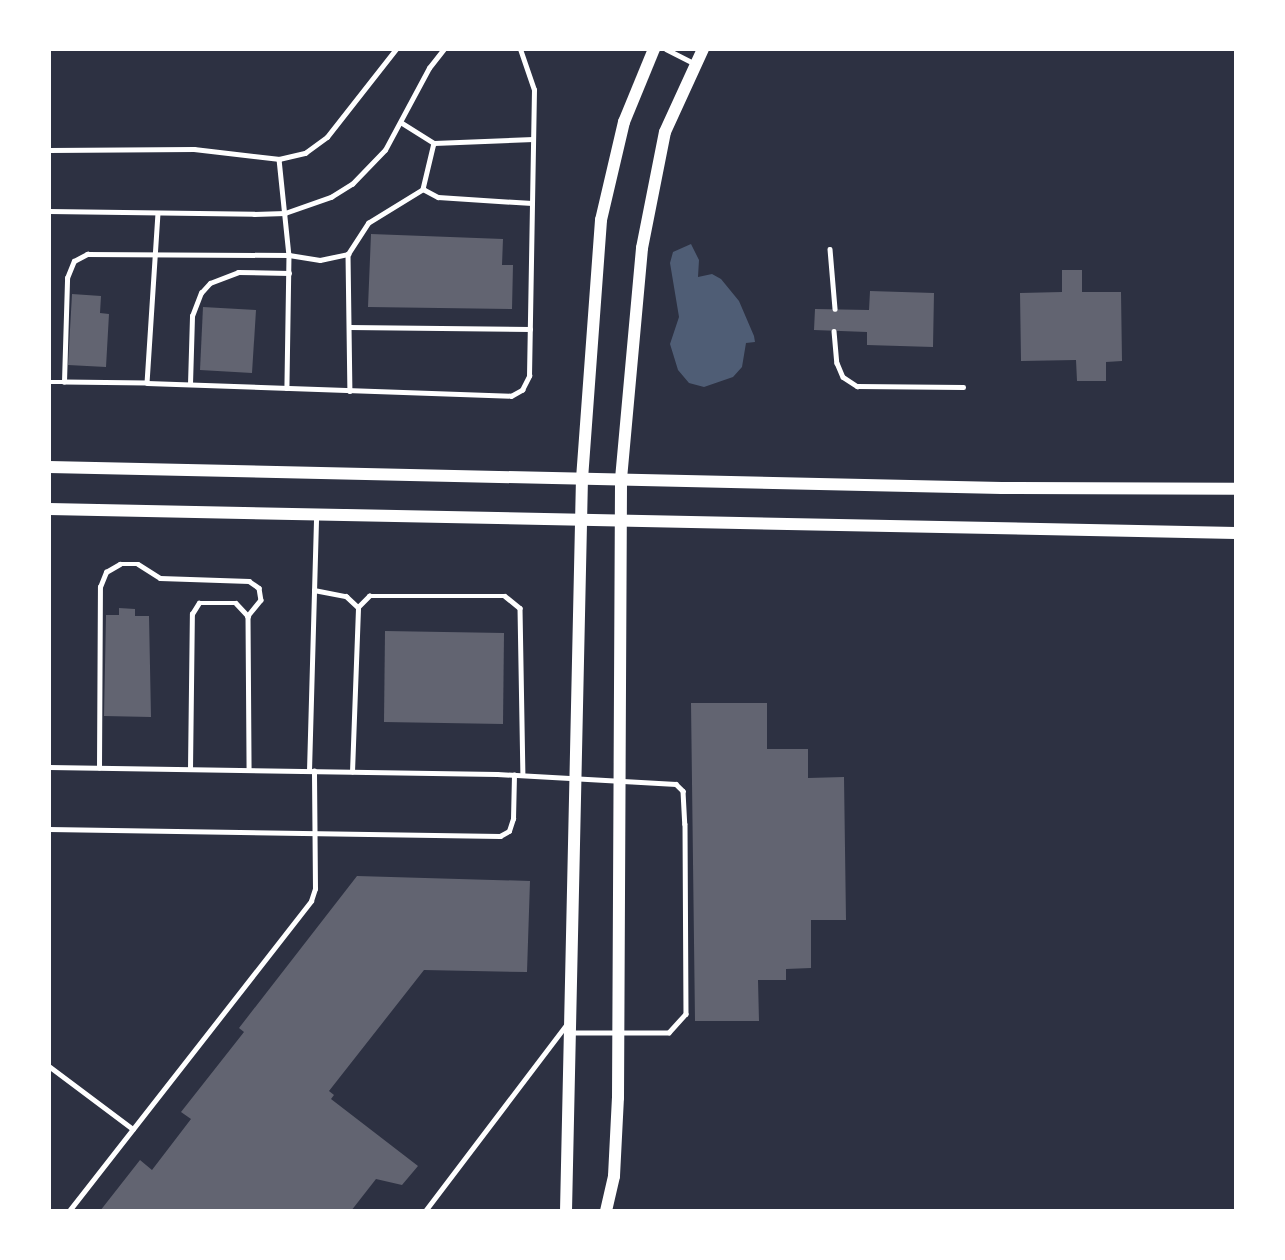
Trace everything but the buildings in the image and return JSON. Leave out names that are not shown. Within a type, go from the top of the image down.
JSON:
[{"type":"main road","points":[[566,1211],[572,1033],[582,478],[601,220],[624,122],[654,49]]},
{"type":"main road","points":[[606,1211],[614,1175],[618,1034],[618,520],[621,479],[642,248],[665,132],[694,63],[703,49]]},
{"type":"main road","points":[[49,467],[1002,488],[1236,489]]},
{"type":"main road","points":[[49,509],[1236,533]]},
{"type":"lane","points":[[49,150],[194,149],[279,159],[306,153],[327,137],[396,49]]},
{"type":"lane","points":[[49,211],[285,213],[331,197],[352,184],[385,150],[402,123],[429,68],[444,49]]},
{"type":"lane","points":[[49,382],[190,384],[511,396],[522,390],[528,376],[530,329],[534,90],[520,49]]},
{"type":"lane","points":[[666,49],[694,63]]},
{"type":"lane","points":[[402,123],[435,143],[533,139]]},
{"type":"lane","points":[[350,391],[348,254],[368,223],[423,189],[435,143]]},
{"type":"lane","points":[[279,159],[289,255],[287,388]]},
{"type":"lane","points":[[423,189],[438,197],[532,203]]},
{"type":"lane","points":[[147,383],[158,213]]},
{"type":"lane","points":[[830,249],[835,309]]},
{"type":"lane","points":[[64,382],[67,278],[74,261],[87,254],[289,255],[320,260],[348,254]]},
{"type":"lane","points":[[190,384],[192,316],[201,293],[209,283],[238,272],[289,273]]},
{"type":"lane","points":[[349,327],[530,329]]},
{"type":"lane","points":[[834,331],[836,363],[843,377],[857,386],[963,387]]},
{"type":"lane","points":[[69,1211],[311,901],[315,831],[312,771],[316,514]]},
{"type":"lane","points":[[99,768],[100,587],[106,572],[120,564],[138,564],[160,578],[249,581],[259,588],[261,600],[248,616],[249,770]]},
{"type":"lane","points":[[314,590],[346,596],[358,607]]},
{"type":"lane","points":[[352,772],[358,607],[369,596],[505,596],[520,608],[523,775]]},
{"type":"lane","points":[[190,769],[192,614],[200,603],[236,603],[248,616]]},
{"type":"lane","points":[[49,767],[523,775],[676,783],[683,790],[686,1014],[669,1033],[572,1033]]},
{"type":"lane","points":[[49,829],[315,831],[500,836],[513,819],[514,775]]},
{"type":"lane","points":[[425,1211],[572,1017]]},
{"type":"lane","points":[[49,1066],[133,1129]]},
{"type":"water","points":[[691,244],[699,260],[698,277],[712,274],[721,279],[739,301],[755,342],[746,343],[742,367],[733,377],[704,387],[689,383],[678,370],[670,344],[679,317],[670,263],[673,252]]}]
